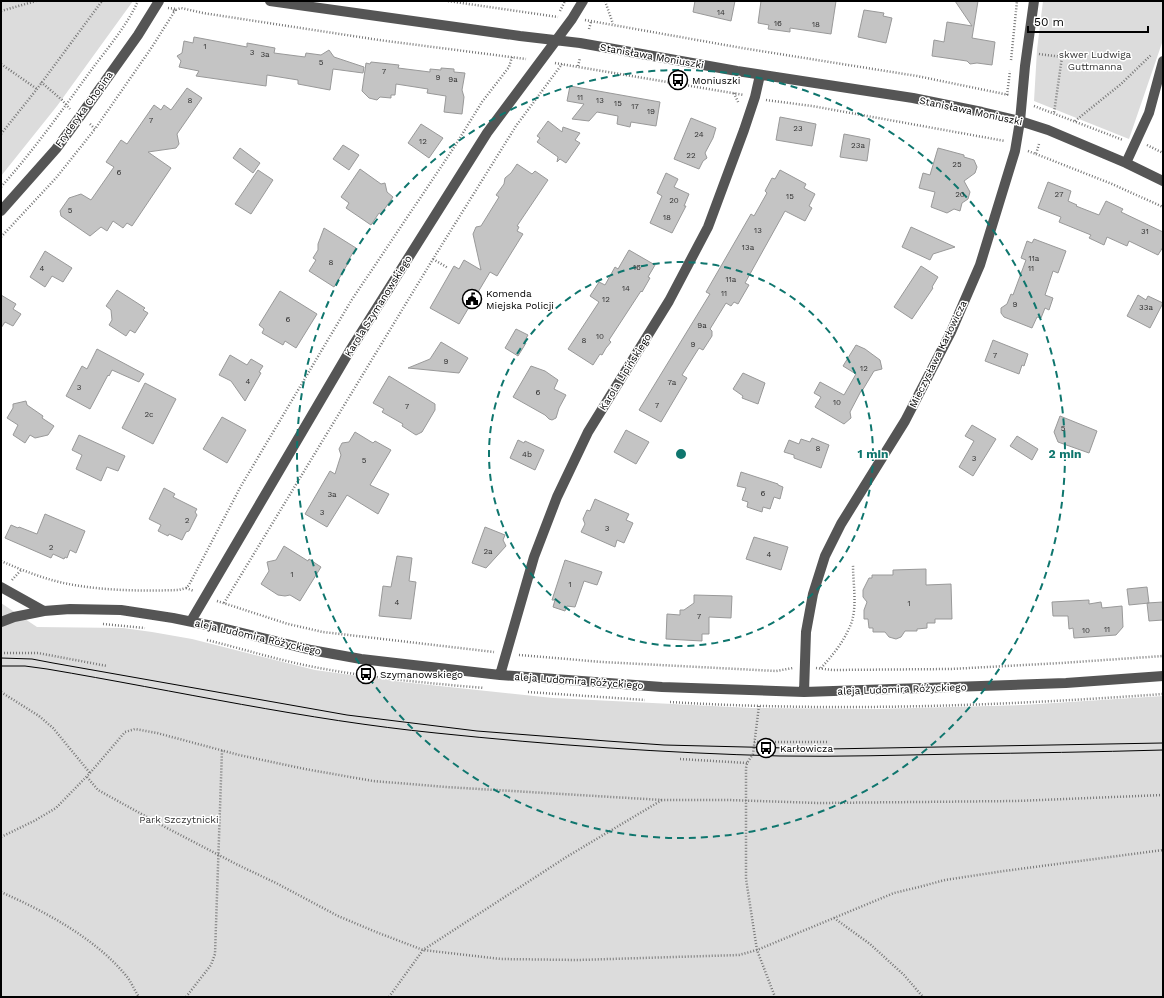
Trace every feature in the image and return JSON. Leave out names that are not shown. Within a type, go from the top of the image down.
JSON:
[{"type":"street","name":"Fryderyka Chopina","points":[[1,211],[56,149],[138,35],[159,1]]},
{"type":"street","name":"Stanisława Moniuszki","points":[[270,1],[580,44],[760,75],[913,98],[1020,121],[1048,130],[1126,163],[1163,181]]},
{"type":"street","name":"Karola Szymanowskiego","points":[[191,621],[349,352],[487,133],[572,19],[583,1]]},
{"type":"street","name":"Mieczysława Karłowicza","points":[[804,692],[806,632],[813,594],[825,556],[842,524],[905,421],[951,332],[980,265],[1013,160],[1020,121],[1034,1]]},
{"type":"street","points":[[1126,163],[1149,113],[1163,62]]},
{"type":"street","name":"Karola Lipińskiego","points":[[500,675],[534,557],[557,497],[588,432],[669,301],[708,227],[744,130],[755,97],[760,75]]},
{"type":"street","points":[[1,587],[44,611]]},
{"type":"street","name":"aleja Ludomira Różyckiego","points":[[1,622],[44,611],[95,609],[121,610],[191,621],[311,650],[338,655],[500,675],[662,687],[804,692],[1066,683],[1163,676]]},
{"type":"path","points":[[1,11],[36,1]]},
{"type":"path","points":[[1,134],[37,89],[102,1]]},
{"type":"path","points":[[1,186],[15,171],[66,105],[107,48],[138,1]]},
{"type":"path","points":[[448,1],[562,17]]},
{"type":"path","points":[[605,1],[613,24]]},
{"type":"path","points":[[1011,61],[1018,1]]},
{"type":"path","points":[[1,237],[56,178],[96,129],[176,9],[168,8]]},
{"type":"path","points":[[173,11],[181,8],[210,14],[358,37],[518,58]]},
{"type":"path","points":[[583,20],[613,24],[742,48],[917,76],[1012,96]]},
{"type":"path","points":[[589,29],[591,22]]},
{"type":"path","points":[[1027,52],[1062,57],[1054,113]]},
{"type":"path","points":[[1075,121],[1121,84],[1153,52]]},
{"type":"path","points":[[1,561],[48,579],[73,585],[112,590],[179,590],[186,588],[245,480],[351,301],[482,102],[509,67],[512,57]]},
{"type":"path","points":[[578,66],[580,58]]},
{"type":"path","points":[[551,62],[746,95]]},
{"type":"path","points":[[1,64],[37,89]]},
{"type":"path","points":[[224,603],[433,259],[516,126],[562,64]]},
{"type":"path","points":[[1007,95],[1010,69]]},
{"type":"path","points":[[41,82],[70,109]]},
{"type":"path","points":[[762,99],[772,102],[812,106],[1007,141]]},
{"type":"path","points":[[1033,105],[1119,139],[1136,142],[1163,152]]},
{"type":"path","points":[[1048,117],[1050,111]]},
{"type":"path","points":[[89,124],[96,129]]},
{"type":"path","points":[[1036,154],[1039,144]]},
{"type":"path","points":[[1025,150],[1112,184],[1163,207]]},
{"type":"path","points":[[433,259],[448,268]]},
{"type":"path","points":[[821,668],[844,639],[852,621],[854,606],[853,565]]},
{"type":"path","points":[[1,653],[38,653],[107,666]]},
{"type":"path","points":[[776,671],[788,668],[821,668],[832,670],[952,668],[1163,656]]},
{"type":"path","points":[[1,692],[39,716],[53,728],[90,774]]},
{"type":"path","points":[[775,997],[757,950],[746,879],[747,763],[753,754],[759,706],[911,707],[1017,703],[1163,694]]},
{"type":"path","points":[[1,837],[34,821],[56,808],[90,774],[125,732],[135,729],[305,769],[373,780],[446,787],[662,800],[746,800],[818,803],[954,802],[1163,795]]},
{"type":"path","points":[[754,742],[829,742]]},
{"type":"path","points":[[186,997],[211,965],[215,954],[222,750]]},
{"type":"path","points":[[680,759],[747,763]]},
{"type":"path","points":[[87,777],[98,790],[164,827],[338,916],[423,950],[501,959],[578,960],[739,955],[757,950],[894,893],[945,880],[1163,850]]},
{"type":"path","points":[[389,997],[423,950],[568,856],[662,800]]},
{"type":"path","points":[[1,892],[19,900],[76,932],[115,964],[129,979],[139,997]]},
{"type":"path","points":[[834,918],[870,944],[904,975],[923,997]]},
{"type":"green space","points":[[1,1],[133,1],[57,106],[1,176]]},
{"type":"green space","name":"skwer Ludwiga Guttmanna","points":[[1043,1],[1163,1],[1163,40],[1129,139],[1034,101],[1037,50]]},
{"type":"green space","name":"Park Szczytnicki","points":[[1,603],[37,627],[123,628],[192,639],[315,670],[402,682],[553,698],[752,708],[876,709],[1023,705],[1163,696],[1163,997],[1,997]]},
{"type":"building","points":[[695,1],[735,1],[731,21],[693,12]]},
{"type":"building","points":[[761,1],[836,1],[831,34],[790,28],[790,32],[768,29],[769,25],[758,23]]},
{"type":"building","points":[[955,1],[978,1],[972,38],[995,42],[992,65],[977,63],[970,64],[967,61],[932,56],[934,40],[944,42],[947,22],[972,26]]},
{"type":"building","points":[[864,10],[884,13],[883,16],[892,18],[886,43],[858,37]]},
{"type":"building","points":[[194,37],[247,47],[247,43],[275,48],[274,53],[305,57],[306,53],[321,55],[329,50],[334,57],[364,67],[363,73],[333,69],[330,90],[298,84],[298,80],[267,75],[266,86],[196,76],[199,71],[179,67],[181,61],[177,56],[182,53],[184,41],[193,43]]},
{"type":"building","points":[[371,62],[399,65],[398,68],[430,72],[430,69],[441,70],[441,68],[454,69],[454,72],[465,73],[462,90],[464,97],[462,114],[444,112],[446,96],[427,93],[428,89],[396,84],[395,95],[391,95],[391,98],[380,97],[377,100],[369,98],[362,91],[366,63],[370,64]]},
{"type":"building","points":[[570,86],[660,102],[656,126],[631,122],[630,127],[617,124],[618,116],[597,112],[589,121],[572,119],[584,104],[567,101]]},
{"type":"building","points":[[187,88],[202,98],[177,134],[179,144],[176,148],[148,152],[171,168],[132,226],[127,223],[123,228],[113,221],[107,231],[101,227],[90,236],[61,216],[60,211],[69,198],[81,194],[91,200],[114,167],[106,162],[121,140],[127,144],[154,105],[161,110],[164,105],[171,110]]},
{"type":"building","points":[[780,117],[816,124],[812,146],[776,140]]},
{"type":"building","points":[[691,118],[716,128],[713,138],[705,153],[707,158],[703,161],[699,169],[674,159]]},
{"type":"building","points":[[548,121],[562,132],[563,127],[580,133],[575,140],[580,143],[566,163],[560,159],[557,162],[558,157],[537,142],[540,138],[537,136]]},
{"type":"building","points":[[421,124],[443,138],[429,158],[408,143]]},
{"type":"building","points":[[844,134],[870,139],[867,161],[840,157]]},
{"type":"building","points":[[343,145],[359,155],[349,170],[333,159]]},
{"type":"building","points":[[240,148],[260,163],[253,173],[233,158]]},
{"type":"building","points":[[938,148],[964,155],[964,157],[974,160],[977,167],[975,173],[964,181],[970,192],[968,199],[962,203],[960,211],[954,209],[947,213],[931,207],[935,192],[919,188],[923,173],[930,175]]},
{"type":"building","points":[[517,164],[532,174],[535,171],[548,180],[517,226],[519,227],[517,231],[523,234],[497,276],[490,272],[459,324],[430,308],[454,266],[459,269],[464,260],[481,270],[473,234],[476,227],[481,226],[499,197],[496,195],[504,184],[505,178],[511,173]]},
{"type":"building","points":[[360,169],[381,184],[385,183],[387,192],[393,197],[371,225],[346,208],[349,203],[341,197]]},
{"type":"building","points":[[258,170],[273,180],[251,214],[235,204]]},
{"type":"building","points":[[780,170],[806,184],[804,188],[815,194],[809,206],[812,208],[805,221],[785,211],[745,283],[749,285],[738,304],[734,302],[731,306],[726,303],[710,329],[712,331],[712,336],[703,350],[699,348],[682,375],[687,378],[661,422],[639,410],[710,294],[706,292],[751,214],[754,216],[767,193],[765,191],[772,178],[775,179]]},
{"type":"building","points":[[666,173],[678,179],[674,187],[689,194],[684,206],[686,206],[672,233],[650,223],[662,196],[657,193]]},
{"type":"building","points":[[1048,182],[1071,191],[1068,201],[1077,205],[1076,206],[1099,215],[1106,201],[1123,209],[1121,212],[1163,232],[1163,247],[1158,255],[1129,241],[1127,246],[1107,237],[1104,245],[1089,238],[1091,235],[1059,222],[1061,217],[1038,208]]},
{"type":"building","points":[[911,227],[955,247],[933,254],[930,260],[902,247]]},
{"type":"building","points":[[324,228],[356,248],[334,287],[309,271],[316,260],[313,258],[318,250],[318,244]]},
{"type":"building","points":[[1034,239],[1066,251],[1058,273],[1053,271],[1045,295],[1053,298],[1049,310],[1045,308],[1041,318],[1037,317],[1032,328],[1004,317],[1001,313],[1001,308],[1007,304],[1011,294],[1013,295],[1026,260],[1021,258],[1027,241],[1032,243]]},
{"type":"building","points":[[629,250],[655,265],[642,292],[641,291],[609,340],[611,342],[602,355],[600,354],[593,365],[568,349],[599,302],[590,296],[599,282],[605,285],[615,267],[618,269]]},
{"type":"building","points":[[45,251],[72,268],[63,282],[52,276],[45,287],[30,277]]},
{"type":"building","points":[[921,266],[938,277],[932,287],[933,288],[912,319],[894,307]]},
{"type":"building","points":[[117,290],[145,308],[143,310],[148,313],[135,333],[130,330],[126,336],[109,325],[112,320],[111,310],[106,306]]},
{"type":"building","points":[[280,291],[317,314],[296,348],[285,341],[283,345],[262,333],[264,329],[259,325]]},
{"type":"building","points":[[1,295],[16,304],[13,309],[21,314],[13,326],[5,322],[1,328]]},
{"type":"building","points":[[1138,295],[1146,300],[1148,296],[1163,303],[1150,328],[1127,316]]},
{"type":"building","points":[[516,329],[528,335],[524,342],[526,343],[518,356],[505,348]]},
{"type":"building","points":[[993,340],[1028,354],[1024,366],[1022,365],[1019,374],[985,361]]},
{"type":"building","points":[[441,342],[468,358],[459,373],[408,368],[430,359]]},
{"type":"building","points":[[856,345],[865,349],[880,360],[882,369],[874,371],[850,412],[851,418],[844,424],[815,407],[821,397],[814,393],[820,382],[844,395],[856,374],[843,366]]},
{"type":"building","points":[[97,349],[144,374],[139,382],[112,370],[90,409],[66,396],[82,366],[87,369]]},
{"type":"building","points":[[230,355],[247,365],[251,359],[263,366],[259,372],[261,373],[245,401],[231,381],[219,375]]},
{"type":"building","points":[[531,366],[545,371],[558,380],[554,389],[566,395],[559,408],[556,418],[552,420],[513,397]]},
{"type":"building","points":[[743,373],[765,383],[758,404],[742,398],[743,396],[733,389]]},
{"type":"building","points":[[389,376],[435,404],[435,410],[422,432],[416,435],[402,426],[403,424],[382,412],[384,409],[373,403]]},
{"type":"building","points":[[145,383],[176,399],[153,444],[122,428]]},
{"type":"building","points":[[26,401],[27,405],[54,426],[48,435],[35,438],[30,435],[25,443],[13,435],[18,425],[7,418],[13,408],[13,404]]},
{"type":"building","points":[[1060,416],[1097,431],[1089,453],[1058,442],[1054,432]]},
{"type":"building","points":[[222,417],[246,430],[227,463],[203,449]]},
{"type":"building","points":[[972,425],[996,439],[973,476],[959,467],[974,441],[965,436]]},
{"type":"building","points":[[626,430],[649,442],[636,464],[614,452]]},
{"type":"building","points":[[355,432],[373,443],[375,441],[391,450],[370,485],[389,494],[378,514],[347,495],[327,527],[305,514],[330,471],[335,474],[341,455],[339,449],[342,443],[349,442]]},
{"type":"building","points":[[79,435],[125,456],[118,471],[107,467],[101,481],[76,469],[82,455],[72,450]]},
{"type":"building","points":[[1017,436],[1038,449],[1032,460],[1010,446]]},
{"type":"building","points":[[812,438],[829,445],[821,468],[794,458],[794,455],[784,452],[789,440],[799,444],[801,439],[810,442]]},
{"type":"building","points":[[518,440],[524,443],[525,441],[544,450],[535,470],[510,458]]},
{"type":"building","points":[[741,472],[783,487],[780,499],[774,497],[770,509],[763,507],[762,512],[747,507],[748,502],[742,500],[746,488],[737,486]]},
{"type":"building","points":[[164,488],[175,494],[173,497],[197,509],[195,512],[197,515],[189,531],[186,532],[182,540],[158,531],[161,525],[149,519]]},
{"type":"building","points":[[595,499],[629,514],[626,520],[633,523],[624,543],[617,540],[615,547],[581,532],[585,524],[583,519],[587,510],[590,511]]},
{"type":"building","points":[[45,514],[85,531],[76,553],[70,550],[67,558],[65,557],[64,559],[53,554],[51,558],[5,538],[11,525],[37,534]]},
{"type":"building","points":[[485,527],[505,535],[503,540],[506,546],[486,568],[472,563]]},
{"type":"building","points":[[754,537],[788,547],[781,570],[746,559]]},
{"type":"building","points":[[284,546],[321,567],[300,601],[290,595],[278,595],[261,584],[269,571],[267,562],[276,560]]},
{"type":"building","points":[[397,556],[412,558],[409,581],[416,582],[411,619],[379,616],[383,586],[391,587]]},
{"type":"building","points":[[565,560],[602,572],[597,585],[584,581],[575,607],[567,606],[565,611],[553,607],[555,600],[552,600]]},
{"type":"building","points":[[926,569],[926,585],[951,584],[952,619],[935,619],[935,623],[927,623],[927,628],[917,629],[917,631],[905,631],[901,637],[896,639],[889,637],[885,632],[873,632],[873,628],[869,628],[868,619],[864,619],[864,610],[867,602],[863,597],[863,590],[869,578],[872,578],[872,575],[893,575],[893,570]]},
{"type":"building","points":[[1147,587],[1149,603],[1129,605],[1127,589]]},
{"type":"building","points":[[694,595],[732,596],[731,618],[709,617],[709,634],[702,634],[702,641],[666,639],[667,614],[680,615],[680,610],[684,610],[694,603]]},
{"type":"building","points":[[1089,600],[1089,604],[1101,602],[1102,608],[1122,606],[1123,627],[1116,635],[1074,638],[1073,628],[1069,629],[1068,616],[1053,616],[1052,602]]},
{"type":"building","points":[[1163,602],[1163,620],[1149,621],[1147,603]]},
{"type":"tram line","points":[[1,658],[32,659],[347,715],[477,731],[607,741],[664,745],[827,749],[1163,743]]},
{"type":"tram line","points":[[1,666],[25,666],[47,669],[339,721],[436,733],[565,745],[694,753],[780,756],[870,756],[1163,750]]},
{"type":"place","name":"Moniuszki","points":[[678,80]]},
{"type":"place","name":"Komenda Miejska Policji","points":[[472,299]]},
{"type":"place","name":"Szymanowskiego","points":[[366,674]]},
{"type":"place","name":"Karłowicza","points":[[766,748]]}]
